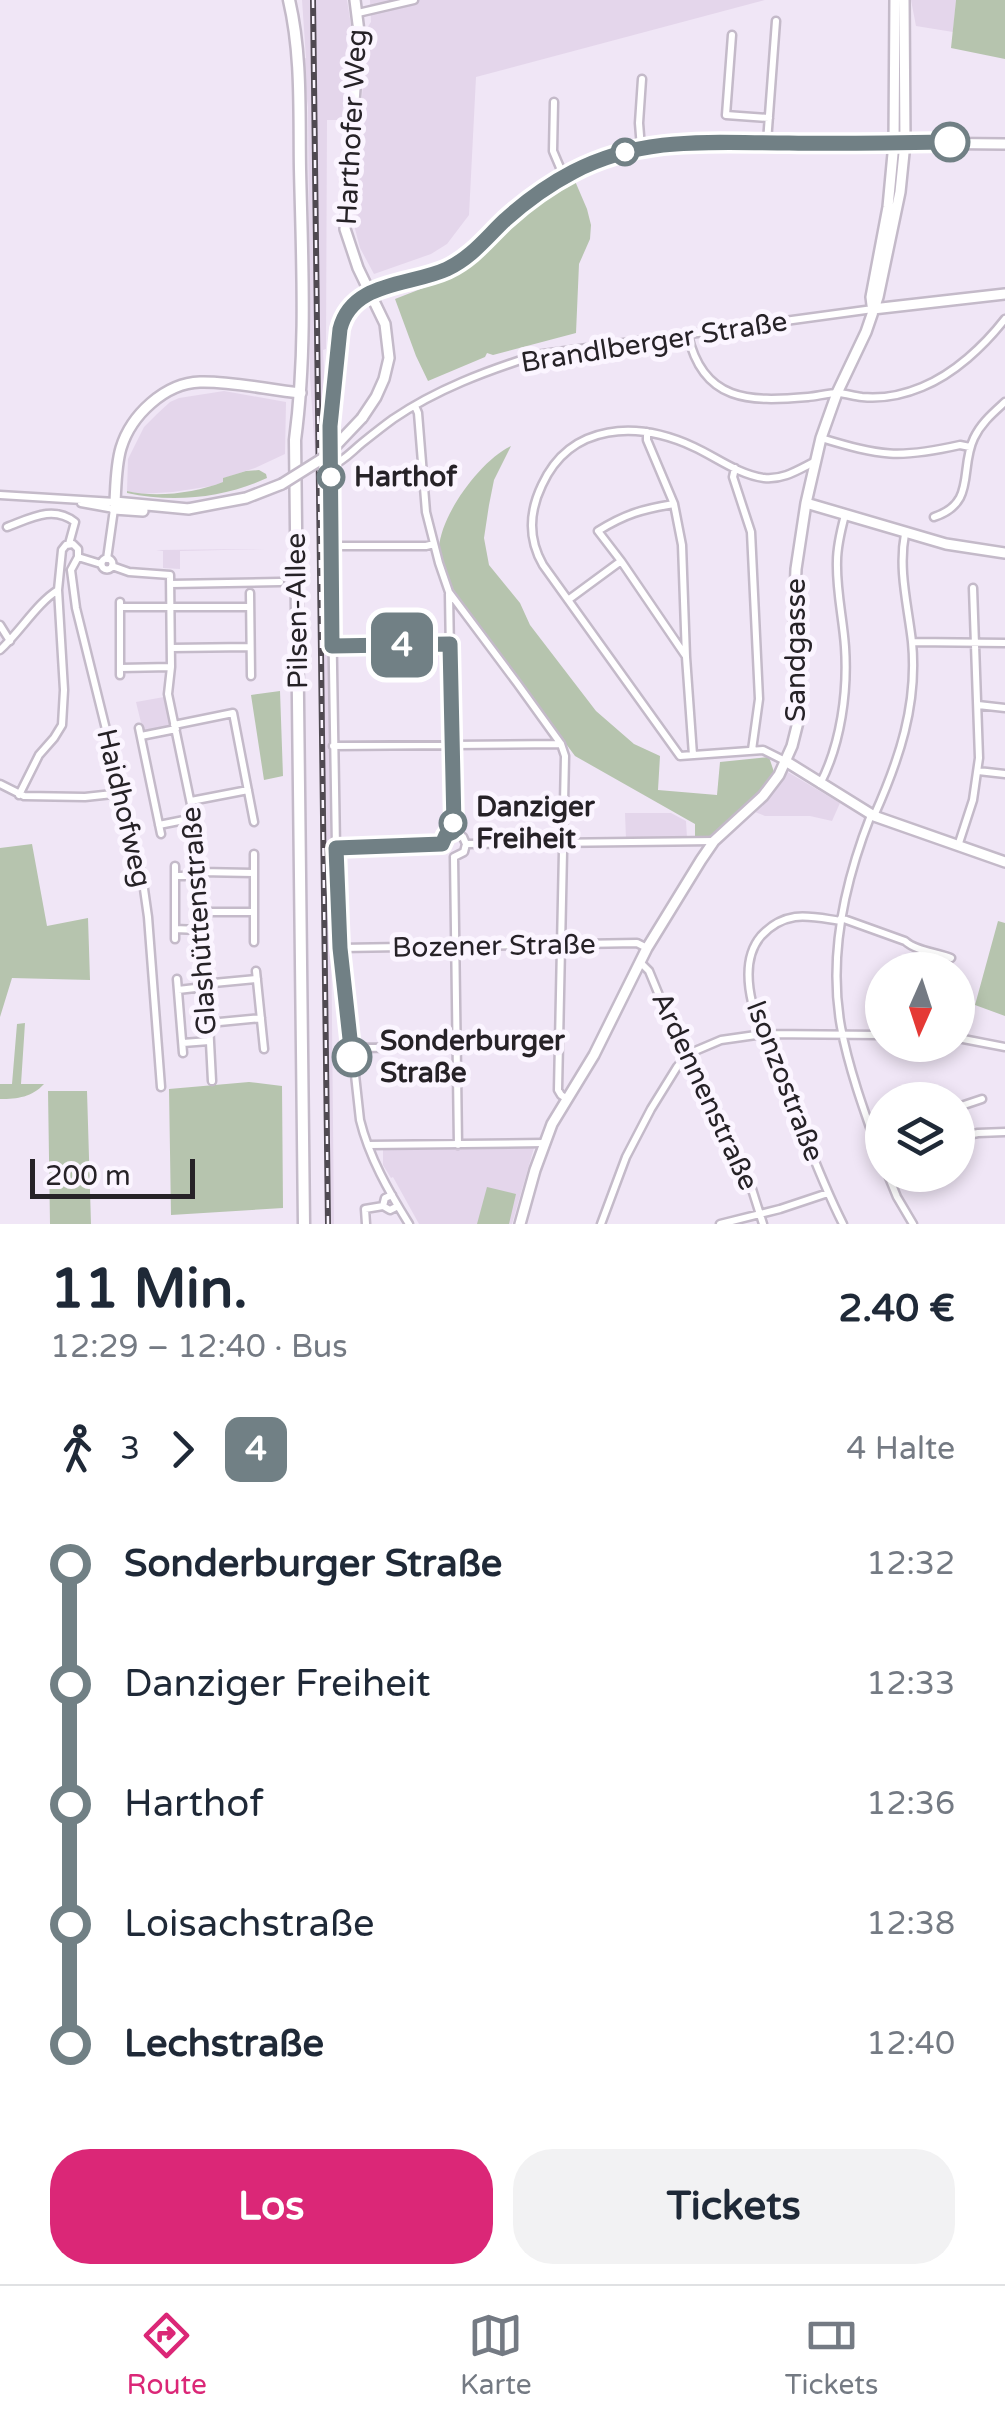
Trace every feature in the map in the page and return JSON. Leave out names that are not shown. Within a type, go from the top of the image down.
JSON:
[{"type":"main road","name":"Pilsen-Allee","points":[[289,0],[297,57],[303,326],[295,452],[304,1224]]},
{"type":"street","name":"Harthofer Weg","points":[[115,506],[156,512],[190,509],[246,498],[282,484],[325,457],[362,418],[380,388],[390,358],[385,324],[345,229],[358,32],[355,0]]},
{"type":"street","points":[[358,13],[414,0]]},
{"type":"street","points":[[895,0],[900,143]]},
{"type":"street","points":[[900,143],[904,0]]},
{"type":"street","points":[[767,143],[776,22]]},
{"type":"street","points":[[732,35],[726,116],[770,118]]},
{"type":"street","points":[[641,148],[638,122],[642,80]]},
{"type":"street","points":[[554,102],[553,150],[564,177]]},
{"type":"street","points":[[409,1224],[368,1145],[356,1098],[340,948],[333,746],[330,412],[342,324],[351,305],[370,292],[431,274],[462,260],[481,247],[522,205],[564,177],[610,156],[641,148],[695,141],[1005,144]]},
{"type":"street","name":"Sandgasse","points":[[520,1224],[544,1143],[594,1056],[639,962],[714,841],[758,801],[786,762],[797,731],[801,678],[794,612],[806,504],[821,438],[878,297],[899,202],[900,143]]},
{"type":"street","name":"Brandlberger Straße","points":[[331,466],[415,406],[464,380],[536,355],[1005,294]]},
{"type":"street","points":[[688,334],[699,368],[724,389],[759,397],[837,393],[878,397],[920,388],[942,376],[1005,320]]},
{"type":"street","points":[[107,563],[120,454],[138,417],[170,390],[188,383],[301,394]]},
{"type":"street","points":[[934,517],[960,500],[970,447],[985,420],[1005,402]]},
{"type":"street","points":[[415,406],[426,512],[449,592],[453,832]]},
{"type":"street","points":[[814,462],[771,478],[754,476],[680,441],[647,432],[613,432],[585,439],[565,452],[544,480],[534,504],[531,530],[537,554],[680,756],[768,751],[872,815],[1005,862]]},
{"type":"street","points":[[647,432],[646,440],[674,504],[682,545],[693,755]]},
{"type":"street","points":[[821,438],[885,455],[970,447]]},
{"type":"street","points":[[735,468],[733,478],[751,532],[758,699],[752,750]]},
{"type":"street","points":[[0,495],[115,506]]},
{"type":"street","points":[[674,504],[639,510],[598,531],[686,657]]},
{"type":"street","points":[[806,504],[957,547],[1005,553]]},
{"type":"street","points":[[7,527],[46,512],[66,515],[75,522],[69,544],[60,557],[63,718],[18,795]]},
{"type":"street","points":[[820,784],[836,737],[845,681],[836,557],[844,515]]},
{"type":"street","points":[[865,1108],[843,1036],[838,969],[841,919],[853,864],[896,764],[908,724],[912,642],[902,569],[905,534]]},
{"type":"street","points":[[69,544],[78,549],[78,557],[129,572],[171,579],[280,582]]},
{"type":"street","points":[[331,546],[434,544]]},
{"type":"street","name":"Haidhofweg","points":[[78,557],[71,570],[76,608],[136,843],[148,917],[161,1087]]},
{"type":"street","points":[[568,600],[621,561]]},
{"type":"street","name":"Glashüttenstraße","points":[[171,579],[168,694],[199,843],[199,955],[212,1081]]},
{"type":"street","points":[[958,847],[978,771],[973,588]]},
{"type":"street","points":[[0,650],[58,590]]},
{"type":"street","points":[[449,592],[560,744],[566,761],[558,1090],[567,1099]]},
{"type":"street","points":[[250,593],[251,676]]},
{"type":"street","points":[[171,667],[120,671],[120,604],[250,606]]},
{"type":"street","points":[[0,625],[10,642]]},
{"type":"street","points":[[912,642],[1005,643]]},
{"type":"street","points":[[332,646],[450,644]]},
{"type":"street","points":[[171,648],[250,647]]},
{"type":"street","points":[[978,706],[1005,708]]},
{"type":"street","points":[[194,818],[160,830],[140,732],[175,727],[232,709],[254,822]]},
{"type":"street","points":[[333,746],[560,744]]},
{"type":"street","points":[[978,771],[1005,774]]},
{"type":"street","points":[[0,784],[18,795],[85,797],[122,793]]},
{"type":"street","points":[[191,802],[248,790]]},
{"type":"street","points":[[453,832],[464,837],[466,844],[464,852],[454,857],[447,854],[442,844],[446,835],[453,832]]},
{"type":"street","points":[[466,844],[714,841]]},
{"type":"street","points":[[336,848],[442,844]]},
{"type":"street","points":[[254,854],[254,942]]},
{"type":"street","points":[[454,857],[458,1146]]},
{"type":"street","points":[[174,866],[175,939]]},
{"type":"street","points":[[174,876],[254,872]]},
{"type":"street","points":[[201,912],[254,912]]},
{"type":"street","name":"Isonzostraße","points":[[843,1224],[764,1034],[748,982],[748,963],[758,939],[773,925],[804,917],[841,919],[931,952]]},
{"type":"street","points":[[175,930],[199,930]]},
{"type":"street","name":"Bozener Straße","points":[[340,948],[637,944],[647,948]]},
{"type":"street","name":"Ardennenstraße","points":[[639,962],[650,971],[668,1018],[730,1135],[763,1224]]},
{"type":"street","points":[[178,990],[256,975],[264,1050]]},
{"type":"street","points":[[177,979],[184,1053]]},
{"type":"street","points":[[209,1023],[261,1018]]},
{"type":"street","points":[[600,1224],[614,1184],[651,1109],[688,1054],[721,1040],[764,1034],[865,1035]]},
{"type":"street","points":[[183,1043],[210,1041]]},
{"type":"street","points":[[975,1041],[1005,1047]]},
{"type":"street","points":[[351,1048],[559,1046]]},
{"type":"street","points":[[975,1101],[982,1099]]},
{"type":"street","points":[[975,1134],[1005,1132]]},
{"type":"street","points":[[368,1145],[544,1143]]},
{"type":"street","points":[[895,1192],[914,1224]]},
{"type":"street","points":[[720,1224],[828,1193]]},
{"type":"street","points":[[383,1206],[385,1198],[392,1194]]},
{"type":"street","points":[[366,1224],[366,1209],[383,1206],[390,1210],[398,1206]]},
{"type":"shaded area","points":[[302,0],[347,0],[352,31],[348,32],[342,120],[327,120],[323,350],[334,1224],[325,1224],[317,484],[310,377],[308,107],[302,59],[306,58]]},
{"type":"shaded area","points":[[370,0],[765,0],[476,77],[469,215],[447,244],[431,254],[374,274],[360,248],[353,221]]},
{"type":"shaded area","points":[[911,0],[956,0],[953,32],[916,26]]},
{"type":"shaded area","points":[[224,391],[286,402],[285,454],[212,486],[139,494],[127,491],[128,459],[144,427],[170,402]]},
{"type":"shaded area","points":[[265,549],[180,551],[180,569],[163,568],[163,551],[156,550]]},
{"type":"shaded area","points":[[164,697],[170,726],[143,731],[136,702]]},
{"type":"shaded area","points":[[786,771],[840,803],[832,821],[755,812]]},
{"type":"shaded area","points":[[625,813],[671,813],[686,821],[687,838],[626,839]]},
{"type":"shaded area","points":[[534,1148],[512,1224],[419,1224],[383,1165],[383,1150]]},
{"type":"green space","points":[[956,0],[1005,0],[1005,59],[951,48]]},
{"type":"green space","points":[[575,181],[591,225],[590,239],[579,264],[576,333],[493,355],[487,353],[428,381],[395,299],[469,267],[526,213]]},
{"type":"green space","points":[[511,446],[494,480],[489,505],[484,538],[489,565],[596,711],[634,744],[660,756],[658,790],[717,795],[720,762],[769,757],[774,772],[711,837],[695,837],[695,824],[575,756],[464,607],[448,579],[439,548],[447,520],[476,475]]},
{"type":"green space","points":[[259,470],[267,478],[216,494],[162,498],[127,493],[188,492],[223,482],[223,478]]},
{"type":"green space","points":[[280,691],[283,776],[264,780],[251,695]]},
{"type":"green space","points":[[32,844],[47,926],[88,918],[90,980],[12,978],[0,1017],[0,848]]},
{"type":"green space","points":[[998,921],[1005,923],[1005,1016],[975,1005]]},
{"type":"green space","points":[[25,1023],[21,1084],[44,1084],[24,1096],[0,1099],[0,1084],[12,1084],[17,1024]]},
{"type":"green space","points":[[249,1082],[282,1086],[283,1208],[171,1215],[169,1089]]},
{"type":"green space","points":[[48,1091],[87,1091],[91,1224],[50,1224]]},
{"type":"green space","points":[[487,1187],[516,1194],[509,1224],[477,1224]]},
{"type":"railway","points":[[313,0],[328,1224]]},
{"type":"bus line","name":"4","points":[[352,1057],[340,948],[336,848],[442,844],[454,825],[450,644],[332,646],[330,426],[340,329],[351,305],[370,292],[446,269],[462,260],[541,190],[610,156],[695,141],[950,142]]},
{"type":"place","name":"Harthof","points":[[331,477]]},
{"type":"place","name":"Danziger Freiheit","points":[[453,823]]},
{"type":"place","name":"Sonderburger Straße","points":[[352,1057]]}]
